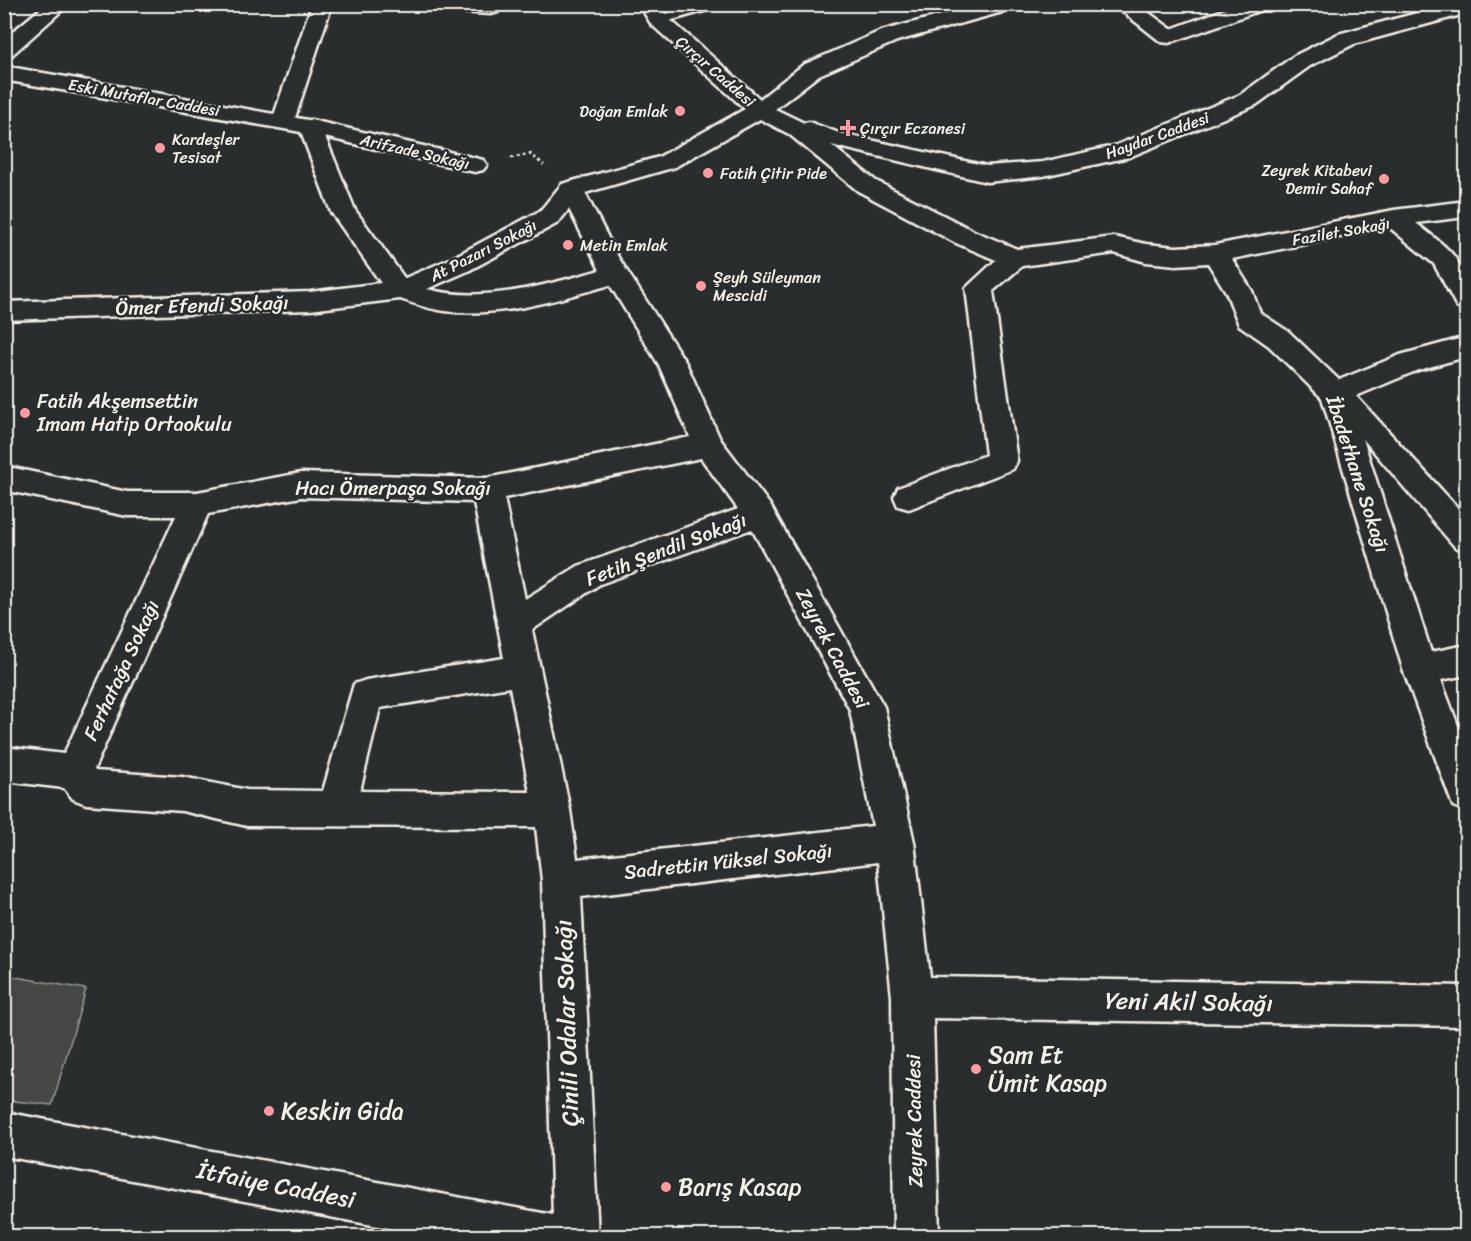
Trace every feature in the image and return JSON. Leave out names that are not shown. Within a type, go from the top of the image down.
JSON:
[{"type":"street","points":[[4,50],[59,4]]},
{"type":"street","points":[[283,121],[322,4]]},
{"type":"street","points":[[425,4],[491,8]]},
{"type":"street","points":[[571,189],[667,162],[760,110],[811,70],[889,36],[1010,4]]},
{"type":"street","points":[[1123,4],[1169,37],[1260,4]]},
{"type":"street","name":"Çırçır Caddesi","points":[[654,12],[760,110]]},
{"type":"street","name":"Haydar Caddesi","points":[[760,110],[832,138],[987,174],[1043,169],[1121,152],[1248,100],[1302,61],[1346,39],[1462,12]]},
{"type":"street","name":"Eski Mutaflar Caddesi","points":[[4,73],[283,121]]},
{"type":"street","points":[[760,110],[797,129],[867,186],[965,237],[1015,258],[1114,245],[1146,253],[1176,256],[1215,254]]},
{"type":"street","name":"Arifzade Sokağı","points":[[283,121],[475,165]]},
{"type":"street","points":[[311,128],[342,212],[400,290],[447,302],[477,303],[505,300],[616,274]]},
{"type":"street","name":"Zeyrek Caddesi","points":[[571,189],[616,274],[672,363],[708,445],[759,514],[867,707],[895,842],[912,997],[916,1236]]},
{"type":"street","name":"At Pazarı Sokağı","points":[[400,290],[459,265],[549,217],[571,189]]},
{"type":"street","points":[[1394,218],[1467,208]]},
{"type":"street","name":"Fazilet Sokağı","points":[[1215,254],[1394,218],[1444,259],[1467,301]]},
{"type":"street","name":"İbadethane Sokağı","points":[[1215,254],[1239,291],[1249,318],[1279,339],[1335,393],[1369,510],[1420,669],[1467,794]]},
{"type":"street","points":[[909,497],[1002,461],[979,288],[1015,258]]},
{"type":"street","name":"Ömer Efendi Sokağı","points":[[4,311],[310,301],[400,290]]},
{"type":"street","points":[[1467,347],[1410,362],[1355,382],[1335,393],[1361,417],[1467,538]]},
{"type":"street","name":"Hacı Ömerpaşa Sokağı","points":[[4,478],[127,504],[198,504],[302,485],[488,490],[708,445]]},
{"type":"street","points":[[337,809],[366,695],[524,670],[513,625],[488,490]]},
{"type":"street","name":"Ferhatağa Sokağı","points":[[74,772],[198,504]]},
{"type":"street","name":"Fetih Şendil Sokağı","points":[[513,625],[589,575],[759,514]]},
{"type":"street","points":[[1420,669],[1467,660]]},
{"type":"street","name":"Çinili Odalar Sokağı","points":[[524,670],[552,810],[561,880],[576,1236]]},
{"type":"street","points":[[4,764],[74,772],[86,787],[182,794],[248,808],[552,810]]},
{"type":"street","name":"Sadrettin Yüksel Sokağı","points":[[561,880],[895,842]]},
{"type":"street","name":"Yeni Akil Sokağı","points":[[912,997],[1467,1006]]},
{"type":"street","name":"İtfaiye Caddesi","points":[[4,1134],[548,1236]]},
{"type":"lane","points":[[654,12],[722,4]]},
{"type":"path","name":"Arifzade Sokağı","points":[[475,165],[530,154],[571,189]]},
{"type":"shaded area","points":[[4,975],[86,989],[52,1105],[5,1100]]},
{"type":"place","name":"Doğan Emlak","points":[[680,111]]},
{"type":"place","name":"Çırçır Eczanesi","points":[[848,128]]},
{"type":"place","name":"Kardeşler Tesisat","points":[[160,148]]},
{"type":"place","name":"Fatih Çitir Pide","points":[[708,173]]},
{"type":"place","name":"Zeyrek Kitabevi Demir Sahaf","points":[[1384,179]]},
{"type":"place","name":"Metin Emlak","points":[[568,245]]},
{"type":"place","name":"Şeyh Süleyman Mescidi","points":[[701,286]]},
{"type":"place","name":"Fatih Akşemsettin Imam Hatip Ortaokulu","points":[[25,413]]},
{"type":"place","name":"Sam Et Ümit Kasap","points":[[976,1069]]},
{"type":"place","name":"Keskin Gida","points":[[269,1111]]},
{"type":"place","name":"Barış Kasap","points":[[666,1187]]}]
